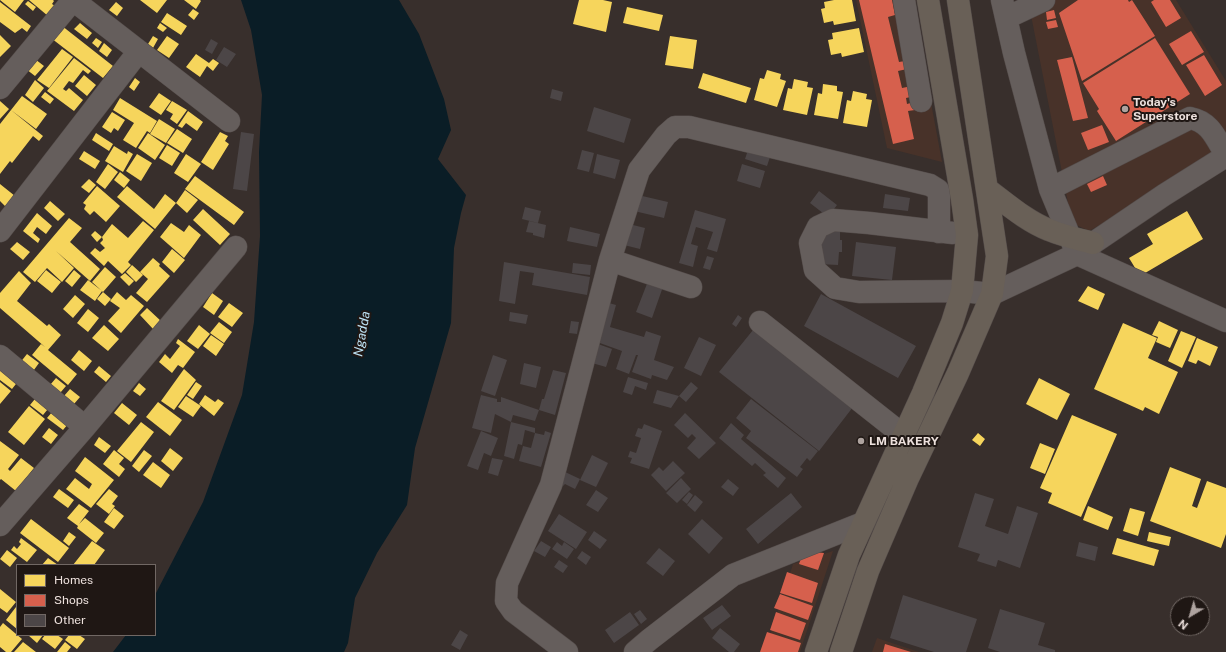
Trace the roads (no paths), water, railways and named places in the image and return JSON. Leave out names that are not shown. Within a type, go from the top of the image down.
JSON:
[{"type":"main road","points":[[816,652],[849,555],[923,393],[952,323],[962,291],[967,235],[928,0]]},
{"type":"main road","points":[[841,652],[871,564],[908,478],[958,373],[992,294],[997,256],[958,0]]},
{"type":"main road","points":[[987,189],[1027,218],[1080,245]]},
{"type":"street","points":[[0,88],[73,0],[229,120]]},
{"type":"street","points":[[904,0],[921,102]]},
{"type":"street","points":[[1044,0],[1004,9],[1014,53],[1050,188],[1080,245],[1226,321]]},
{"type":"street","points":[[0,231],[139,51]]},
{"type":"street","points":[[967,235],[833,220],[818,227],[810,243],[815,270],[835,288],[860,292],[962,291],[992,294],[1080,245],[1226,156],[1208,126],[1199,120],[1190,118],[1050,188]]},
{"type":"street","points":[[567,652],[513,611],[506,601],[507,584],[551,485],[610,260],[639,170],[666,135],[675,127],[688,127],[930,185],[938,190],[939,232]]},
{"type":"street","points":[[0,525],[86,427],[236,247]]},
{"type":"street","points":[[610,260],[691,286]]},
{"type":"street","points":[[760,322],[903,435]]},
{"type":"street","points":[[0,356],[86,427]]},
{"type":"street","points":[[635,652],[648,640],[733,575],[863,523]]},
{"type":"water","name":"Ngadda","points":[[241,0],[399,0],[419,34],[444,99],[451,130],[438,159],[466,195],[454,248],[451,323],[415,448],[407,505],[377,553],[355,598],[348,643],[344,652],[113,652],[125,636],[156,636],[156,593],[203,502],[242,395],[254,322],[260,236],[259,152],[262,95],[251,30]]},
{"type":"place","name":"Today's Superstore","points":[[1125,109]]},
{"type":"place","name":"LM BAKERY","points":[[861,441]]}]
